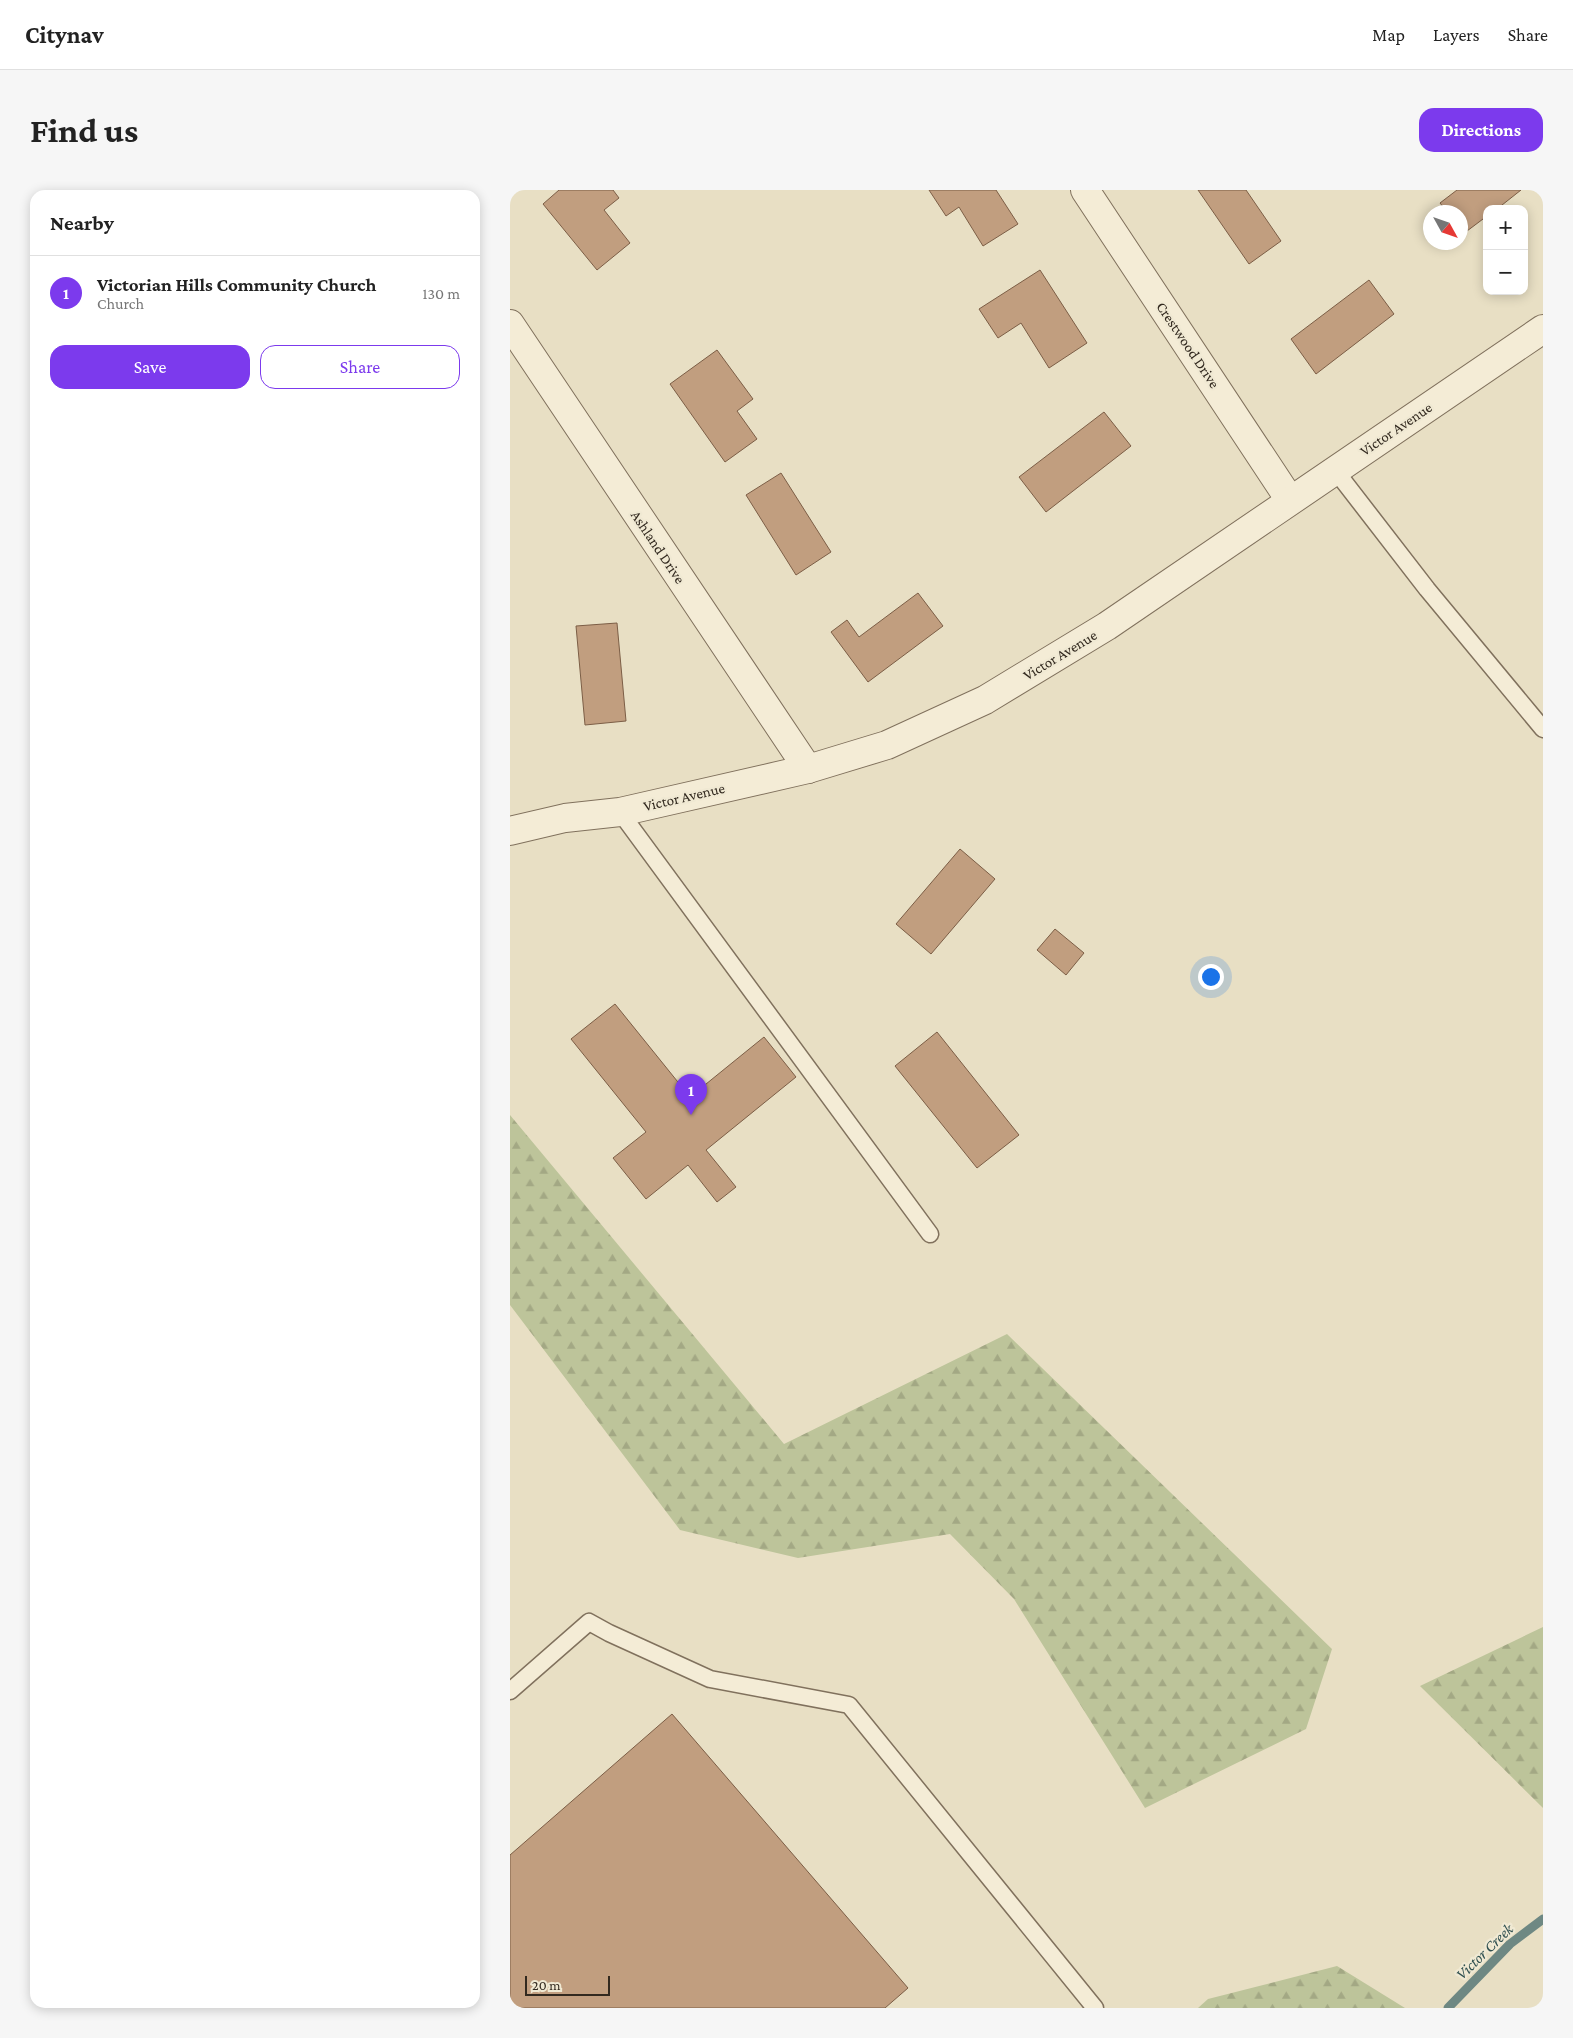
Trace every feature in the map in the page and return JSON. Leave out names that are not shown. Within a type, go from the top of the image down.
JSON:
[{"type":"street","name":"Crestwood Drive","points":[[1085,190],[1290,500]]},
{"type":"street","name":"Ashland Drive","points":[[510,324],[808,769]]},
{"type":"street","name":"Victor Avenue","points":[[510,831],[565,818],[620,812],[808,769],[887,745],[985,700],[1107,626],[1543,329]]},
{"type":"lane","points":[[1335,470],[1427,589],[1543,729]]},
{"type":"lane","points":[[620,812],[930,1234]]},
{"type":"lane","points":[[510,1690],[589,1622],[710,1679],[849,1705],[1095,2008]]},
{"type":"green space","points":[[510,1115],[784,1444],[1007,1334],[1332,1649],[1306,1729],[1145,1808],[1014,1599],[950,1534],[798,1558],[680,1530],[510,1305]]},
{"type":"green space","points":[[1543,1627],[1543,1808],[1420,1686]]},
{"type":"green space","points":[[1337,1966],[1405,2008],[1198,2008],[1208,1999]]},
{"type":"building","points":[[559,190],[613,190],[619,198],[604,210],[630,243],[597,270],[543,204]]},
{"type":"building","points":[[929,190],[996,190],[1018,224],[983,246],[959,207],[946,216]]},
{"type":"building","points":[[1198,190],[1246,190],[1281,241],[1249,264]]},
{"type":"building","points":[[1457,190],[1521,190],[1502,205],[1483,205],[1483,219],[1468,230],[1468,205],[1442,205],[1440,203]]},
{"type":"building","points":[[1040,270],[1087,343],[1049,368],[1021,323],[998,338],[979,309]]},
{"type":"building","points":[[1369,280],[1394,314],[1316,374],[1291,339]]},
{"type":"building","points":[[717,350],[753,399],[737,411],[757,439],[725,462],[670,384]]},
{"type":"building","points":[[1104,412],[1131,446],[1046,512],[1019,477]]},
{"type":"building","points":[[781,473],[831,552],[796,575],[746,495]]},
{"type":"building","points":[[918,593],[943,626],[868,682],[831,632],[847,620],[859,637]]},
{"type":"building","points":[[617,623],[626,721],[585,725],[576,626]]},
{"type":"building","points":[[960,849],[995,879],[931,954],[896,924]]},
{"type":"building","points":[[1055,929],[1084,953],[1066,975],[1037,950]]},
{"type":"building","points":[[615,1004],[690,1097],[764,1037],[796,1077],[706,1150],[736,1187],[717,1202],[688,1165],[646,1199],[613,1158],[646,1132],[571,1039]]},
{"type":"building","points":[[937,1032],[1019,1135],[977,1168],[895,1066]]},
{"type":"building","points":[[672,1714],[908,1988],[885,2008],[510,2008],[510,1855]]},
{"type":"waterway","name":"Victor Creek","points":[[1448,2008],[1510,1944],[1543,1919]]},
{"type":"place","name":"Victorian Hills Community Church","points":[[691,1115]]}]
